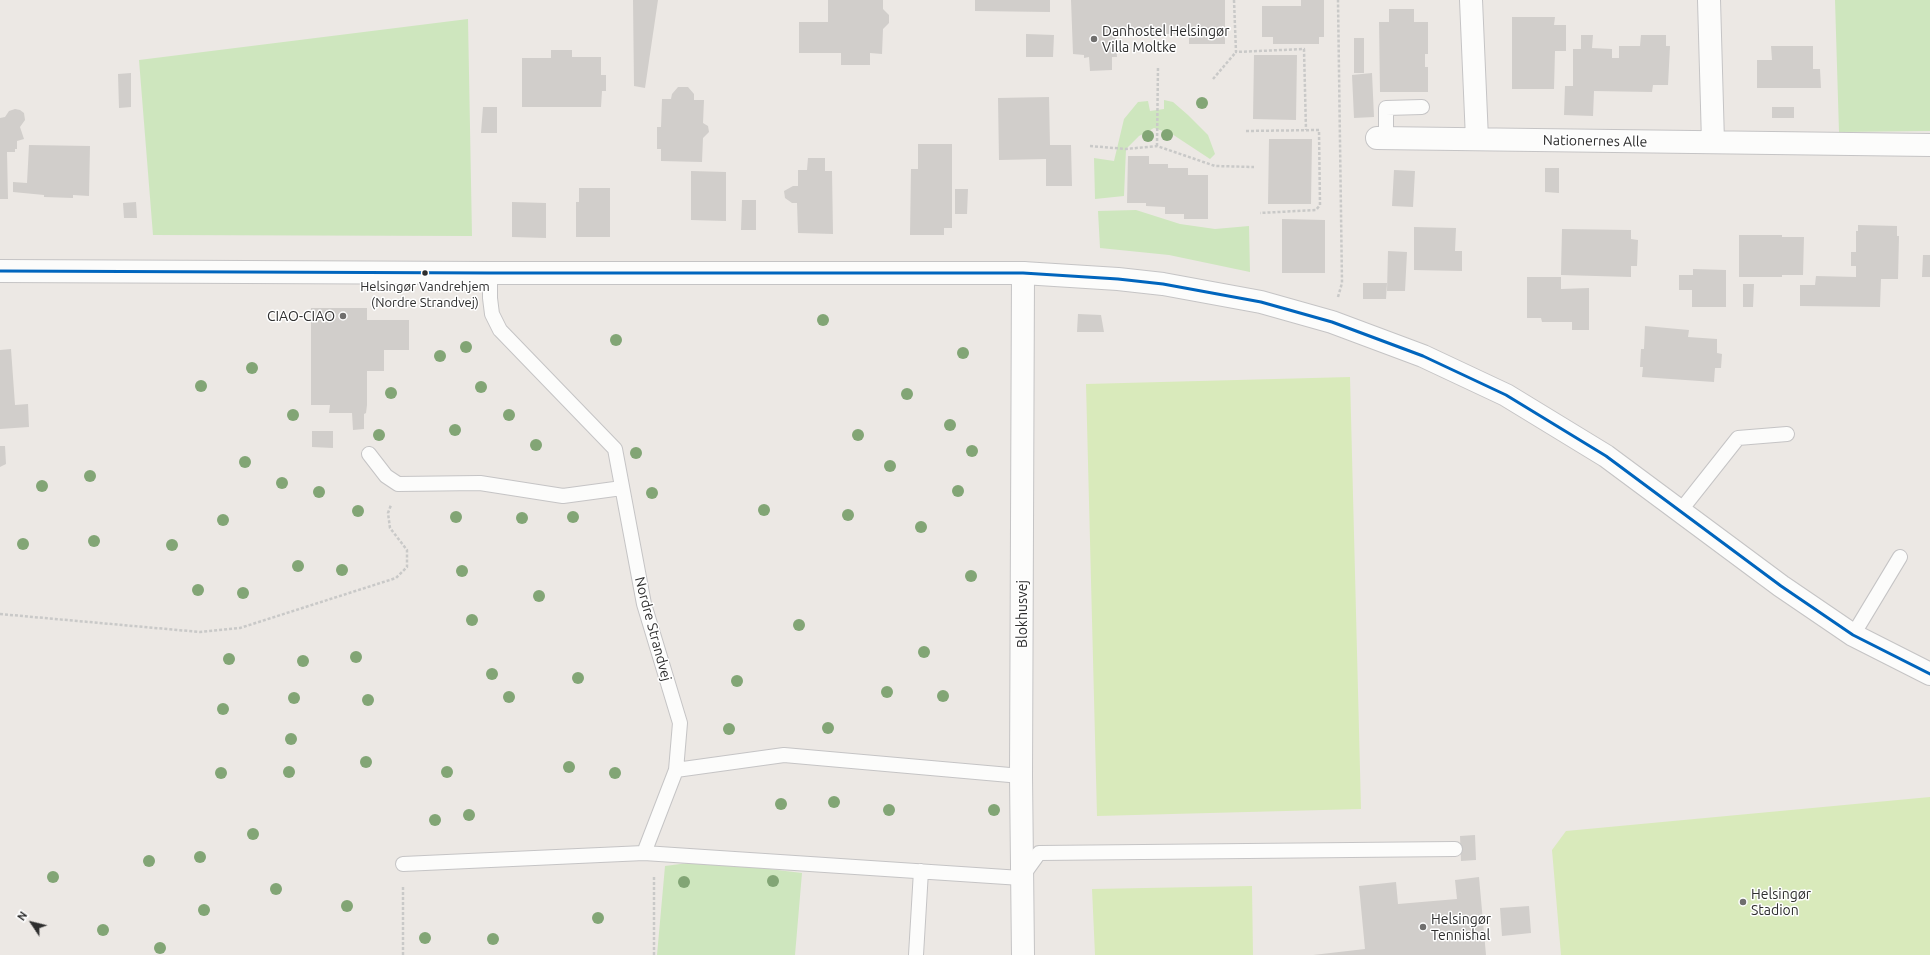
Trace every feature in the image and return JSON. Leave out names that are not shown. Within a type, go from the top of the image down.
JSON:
[{"type":"main road","points":[[1471,0],[1477,139]]},
{"type":"main road","points":[[1709,0],[1713,142]]},
{"type":"main road","name":"Nationernes Alle","points":[[1382,138],[1930,145]]},
{"type":"main road","points":[[0,271],[1023,273],[1118,279],[1200,290],[1262,302],[1332,322],[1423,356],[1506,395],[1606,456],[1781,586],[1853,635],[1930,674]]},
{"type":"main road","name":"Blokhusvej","points":[[1023,273],[1021,776],[1023,955]]},
{"type":"lane","points":[[1382,138],[1386,108],[1422,107]]},
{"type":"lane","name":"Nordre Strandvej","points":[[490,273],[490,298],[492,314],[500,330],[615,449],[644,604],[680,723],[676,770],[644,853]]},
{"type":"lane","points":[[1680,510],[1738,438],[1787,434]]},
{"type":"lane","points":[[369,454],[386,476],[398,484],[480,483],[563,496],[622,488]]},
{"type":"lane","points":[[1853,635],[1900,557]]},
{"type":"lane","points":[[676,770],[784,755],[1021,776]]},
{"type":"lane","points":[[403,864],[644,853],[1021,878],[1039,854],[1454,849]]},
{"type":"lane","points":[[916,955],[920,871]]},
{"type":"path","points":[[1213,79],[1236,52],[1234,0]]},
{"type":"path","points":[[1332,322],[1342,283],[1338,0]]},
{"type":"path","points":[[1236,52],[1304,49],[1306,130]]},
{"type":"path","points":[[1157,146],[1158,66]]},
{"type":"path","points":[[1246,131],[1319,130],[1320,205],[1316,210],[1260,213]]},
{"type":"path","points":[[1090,146],[1126,149],[1157,146],[1215,166],[1254,168]]},
{"type":"path","points":[[0,614],[200,632],[240,628],[396,578],[407,567],[408,550],[390,528],[388,513],[398,484]]},
{"type":"path","points":[[644,853],[654,873],[654,955]]},
{"type":"path","points":[[403,864],[403,955]]},
{"type":"green space","points":[[1835,0],[1930,0],[1930,131],[1839,132]]},
{"type":"green space","points":[[468,19],[472,236],[153,235],[139,60]]},
{"type":"green space","points":[[1164,100],[1173,102],[1208,135],[1215,154],[1210,159],[1172,134],[1154,128],[1139,136],[1126,149],[1124,196],[1095,199],[1094,158],[1114,161],[1124,119],[1138,102],[1148,101],[1150,111],[1164,109]]},
{"type":"green space","points":[[1136,210],[1180,224],[1215,229],[1249,226],[1250,272],[1169,255],[1100,248],[1098,211]]},
{"type":"green space","points":[[1350,377],[1361,809],[1097,816],[1086,384]]},
{"type":"green space","name":"Helsingør Stadion","points":[[1930,797],[1930,955],[1561,955],[1552,850],[1566,831]]},
{"type":"green space","points":[[703,861],[802,873],[795,955],[657,955],[665,866]]},
{"type":"green space","points":[[1252,886],[1253,955],[1095,955],[1092,889]]},
{"type":"building","points":[[633,0],[658,0],[645,88],[634,86]]},
{"type":"building","points":[[828,0],[883,0],[883,9],[889,15],[889,23],[883,29],[882,54],[870,53],[870,65],[841,65],[841,53],[799,53],[799,22],[828,22]]},
{"type":"building","points":[[975,0],[1050,0],[1050,12],[975,11]]},
{"type":"building","name":"Danhostel Helsingør Villa Moltke","points":[[1071,0],[1225,0],[1225,44],[1189,44],[1189,34],[1116,34],[1117,57],[1112,57],[1112,70],[1090,71],[1089,57],[1084,58],[1084,55],[1073,54]]},
{"type":"building","points":[[1301,0],[1324,0],[1324,37],[1319,37],[1319,44],[1273,44],[1273,37],[1262,37],[1262,6],[1301,6]]},
{"type":"building","points":[[1389,9],[1414,9],[1414,22],[1428,22],[1428,54],[1425,54],[1425,67],[1428,67],[1428,92],[1380,92],[1379,22],[1389,22]]},
{"type":"building","points":[[1512,17],[1555,17],[1554,25],[1566,25],[1566,51],[1555,51],[1554,89],[1512,89]]},
{"type":"building","points":[[1026,34],[1054,35],[1053,57],[1026,57]]},
{"type":"building","points":[[1581,35],[1593,35],[1592,48],[1612,49],[1612,58],[1619,58],[1619,46],[1640,46],[1641,35],[1666,35],[1666,46],[1670,46],[1668,85],[1653,85],[1652,92],[1594,91],[1593,116],[1564,115],[1565,86],[1573,86],[1573,49],[1581,49]]},
{"type":"building","points":[[1354,38],[1364,38],[1364,73],[1354,73]]},
{"type":"building","points":[[1771,46],[1813,46],[1813,69],[1820,69],[1821,88],[1757,88],[1757,60],[1772,60]]},
{"type":"building","points":[[551,50],[572,50],[572,57],[601,57],[601,75],[606,75],[606,91],[602,91],[601,107],[522,107],[522,58],[551,58]]},
{"type":"building","points":[[1254,55],[1297,55],[1296,120],[1253,119]]},
{"type":"building","points":[[131,73],[131,107],[119,108],[118,74]]},
{"type":"building","points":[[1372,73],[1374,117],[1354,118],[1352,75]]},
{"type":"building","points":[[678,87],[688,87],[694,94],[694,100],[704,100],[703,123],[708,126],[709,132],[703,138],[702,162],[661,161],[661,149],[657,149],[657,127],[661,127],[662,99],[671,99],[672,94]]},
{"type":"building","points":[[1049,97],[1050,145],[1071,145],[1072,186],[1046,186],[1046,159],[999,160],[998,98]]},
{"type":"building","points":[[483,107],[497,107],[497,133],[481,133]]},
{"type":"building","points":[[1772,107],[1794,107],[1794,118],[1772,118]]},
{"type":"building","points":[[15,109],[24,113],[25,120],[20,127],[24,139],[17,141],[17,149],[15,149],[15,152],[7,152],[8,199],[0,199],[0,118],[5,117],[9,111]]},
{"type":"building","points":[[1269,139],[1312,139],[1311,204],[1268,204]]},
{"type":"building","points":[[918,144],[952,144],[952,228],[944,228],[944,235],[910,235],[911,169],[918,169]]},
{"type":"building","points":[[29,145],[90,146],[89,196],[73,195],[73,198],[44,197],[44,195],[13,192],[13,182],[27,183]]},
{"type":"building","points":[[1128,156],[1149,156],[1149,164],[1168,164],[1168,168],[1188,168],[1188,175],[1208,175],[1208,219],[1184,219],[1184,214],[1165,214],[1165,207],[1146,206],[1146,203],[1127,203]]},
{"type":"building","points":[[808,158],[825,158],[825,171],[832,171],[833,234],[798,233],[797,203],[792,203],[785,198],[784,191],[793,186],[798,186],[798,170],[807,170]]},
{"type":"building","points":[[1545,168],[1559,168],[1559,193],[1545,192]]},
{"type":"building","points":[[1394,170],[1415,171],[1413,207],[1392,206]]},
{"type":"building","points":[[691,171],[726,172],[726,221],[691,220]]},
{"type":"building","points":[[579,188],[610,188],[610,237],[576,237],[576,202],[579,202]]},
{"type":"building","points":[[955,189],[968,189],[967,214],[955,214]]},
{"type":"building","points":[[742,200],[756,200],[756,230],[741,230]]},
{"type":"building","points":[[136,202],[137,218],[124,218],[123,203]]},
{"type":"building","points":[[512,202],[546,203],[546,238],[512,237]]},
{"type":"building","points":[[1282,219],[1325,220],[1325,273],[1282,273]]},
{"type":"building","points":[[1858,225],[1897,226],[1897,236],[1899,236],[1898,279],[1881,279],[1880,307],[1800,306],[1800,285],[1815,285],[1816,276],[1856,277],[1856,266],[1851,266],[1851,252],[1856,252],[1856,231],[1858,231]]},
{"type":"building","points":[[1414,227],[1456,228],[1455,251],[1462,251],[1462,271],[1414,270]]},
{"type":"building","points":[[1562,229],[1631,230],[1631,239],[1638,240],[1637,266],[1631,266],[1631,277],[1561,275]]},
{"type":"building","points":[[1739,235],[1782,235],[1782,237],[1804,237],[1803,275],[1782,275],[1782,277],[1739,277]]},
{"type":"building","points":[[1388,251],[1407,252],[1405,291],[1387,291]]},
{"type":"building","points":[[1923,255],[1930,255],[1930,277],[1922,277]]},
{"type":"building","points":[[1693,269],[1726,270],[1726,307],[1692,307],[1692,290],[1679,290],[1679,275],[1693,275]]},
{"type":"building","points":[[1527,277],[1561,277],[1561,289],[1589,288],[1589,330],[1572,330],[1572,322],[1542,322],[1541,318],[1527,318]]},
{"type":"building","points":[[1363,283],[1387,283],[1386,299],[1363,299]]},
{"type":"building","points":[[1743,284],[1754,284],[1753,307],[1743,307]]},
{"type":"building","points":[[311,308],[367,308],[367,320],[409,320],[409,350],[384,350],[384,371],[367,371],[367,405],[366,413],[364,414],[364,429],[353,430],[352,413],[329,413],[330,405],[311,405]]},
{"type":"building","points":[[1078,314],[1101,315],[1104,332],[1077,332]]},
{"type":"building","points":[[1645,326],[1689,330],[1688,337],[1717,339],[1717,353],[1722,354],[1721,368],[1715,368],[1714,382],[1642,377],[1643,367],[1640,367],[1641,349],[1644,349]]},
{"type":"building","points":[[11,349],[15,405],[28,404],[29,427],[0,429],[0,350]]},
{"type":"building","points":[[312,431],[333,431],[333,448],[312,447]]},
{"type":"building","points":[[0,446],[5,446],[6,464],[0,467]]},
{"type":"building","points":[[1475,835],[1476,860],[1461,861],[1460,836]]},
{"type":"building","name":"Helsingør Tennishal","points":[[1479,877],[1486,955],[1313,955],[1365,949],[1359,886],[1396,882],[1398,904],[1457,899],[1455,880]]},
{"type":"building","points":[[1529,906],[1531,933],[1502,936],[1500,908]]},
{"type":"transit line","points":[[0,271],[1023,273],[1118,279],[1163,284],[1261,302],[1332,322],[1423,356],[1506,395],[1606,456],[1781,586],[1853,635],[1930,674]]},
{"type":"place","name":"Danhostel Helsingør Villa Moltke","points":[[1094,39]]},
{"type":"place","name":"Helsingør Vandrehjem (Nordre Strandvej)","points":[[425,273]]},
{"type":"place","name":"CIAO-CIAO","points":[[343,316]]},
{"type":"place","name":"Helsingør Stadion","points":[[1743,902]]},
{"type":"place","name":"Helsingør Tennishal","points":[[1423,927]]}]
